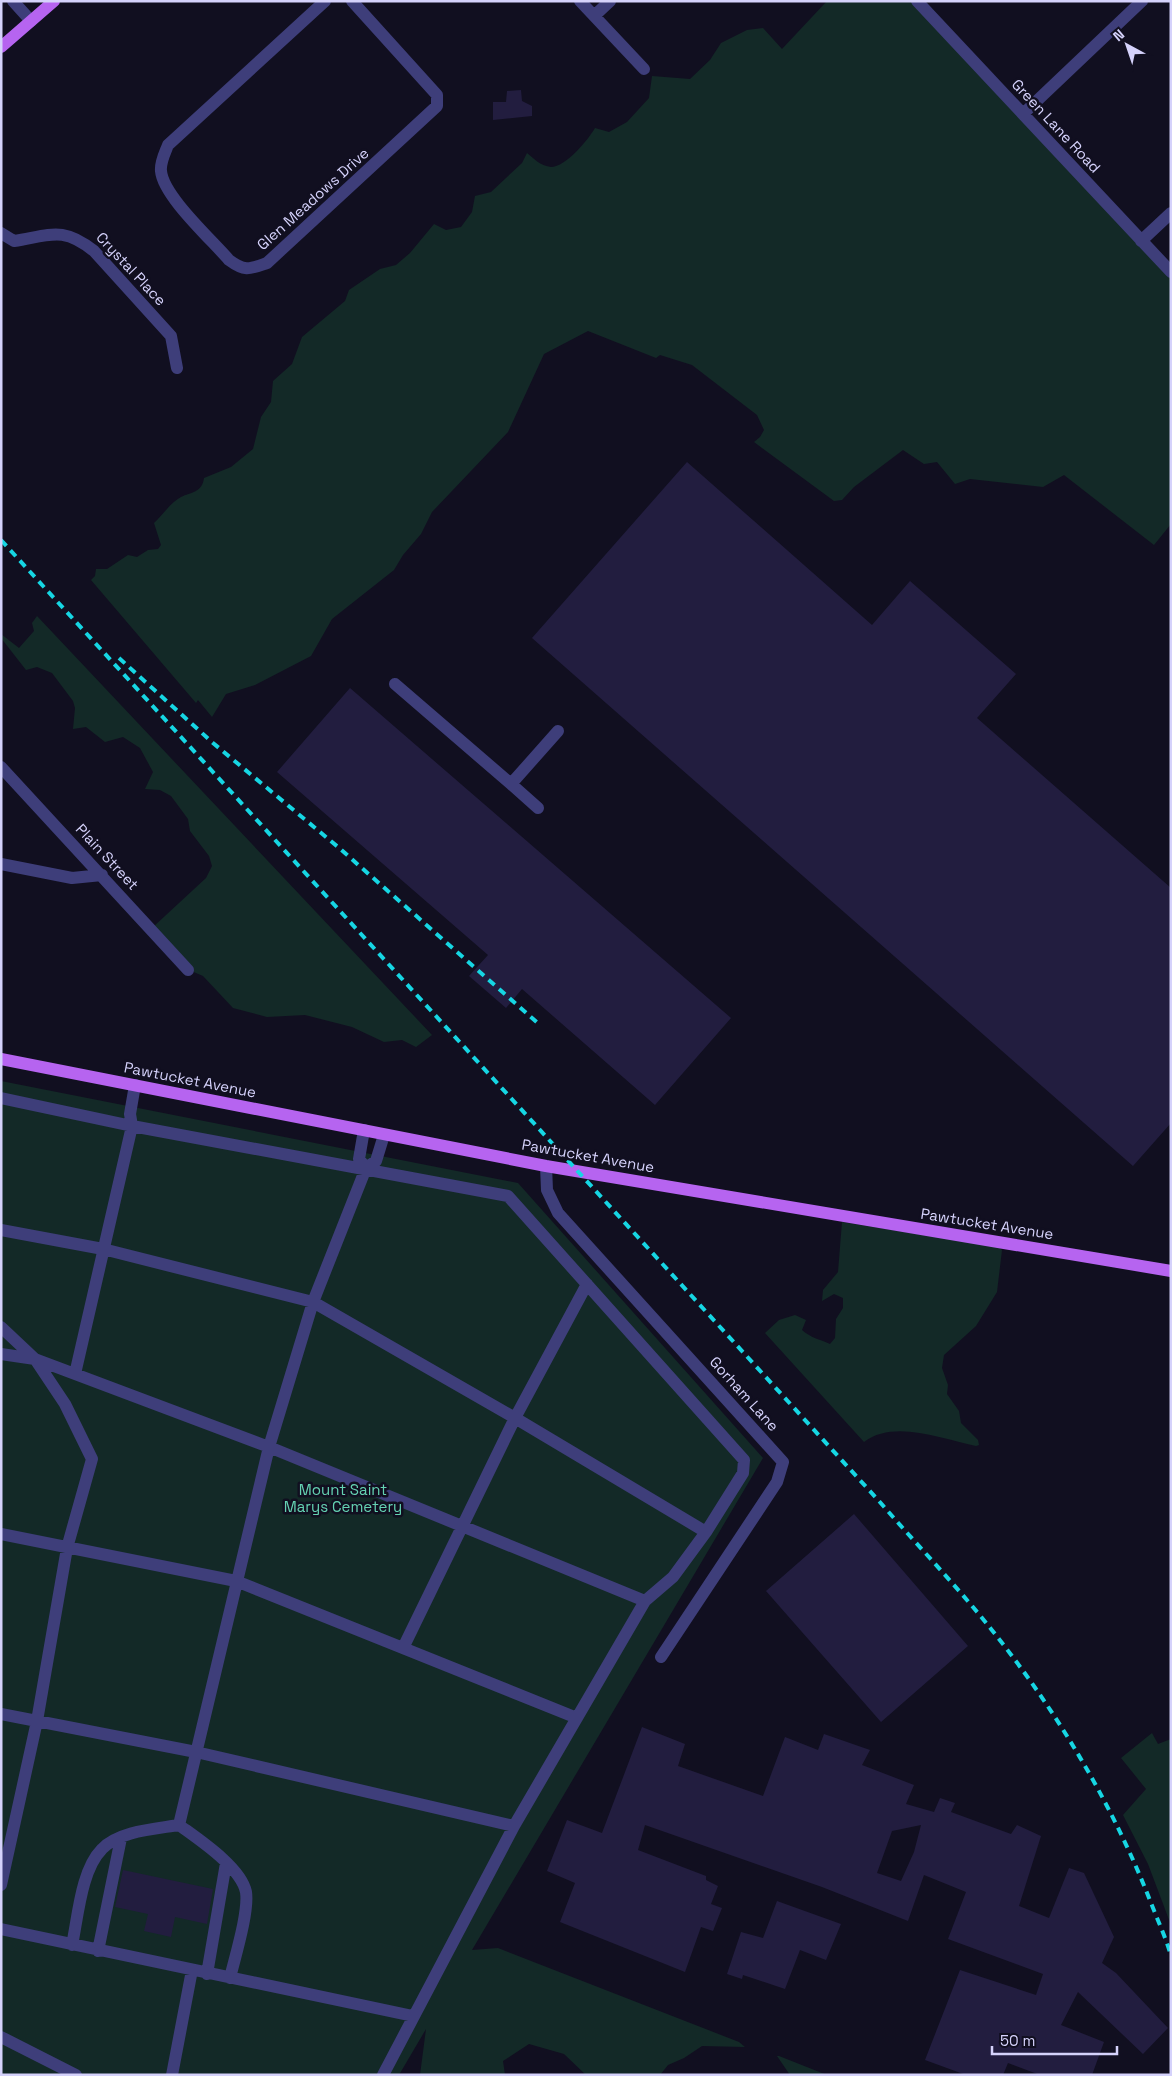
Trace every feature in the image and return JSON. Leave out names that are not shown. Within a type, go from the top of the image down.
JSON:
[{"type":"main road","points":[[1,47],[54,1]]},
{"type":"main road","name":"Pawtucket Avenue","points":[[1,1060],[546,1166],[721,1197],[1171,1271]]},
{"type":"street","points":[[13,1],[30,21]]},
{"type":"street","name":"Glen Meadows Drive","points":[[325,1],[168,145],[163,157],[161,170],[167,191],[230,260],[240,268],[251,269],[267,263],[437,106],[437,95],[429,85],[352,1]]},
{"type":"street","points":[[580,1],[644,69]]},
{"type":"street","points":[[594,16],[610,1]]},
{"type":"street","name":"Green Lane Road","points":[[917,1],[1171,272]]},
{"type":"street","points":[[1023,114],[1142,1]]},
{"type":"street","points":[[1141,241],[1171,213]]},
{"type":"street","name":"Crystal Place","points":[[1,233],[14,241],[56,234],[71,235],[82,241],[94,251],[171,336],[177,368]]},
{"type":"street","points":[[395,684],[538,808]]},
{"type":"street","points":[[511,784],[558,731]]},
{"type":"street","name":"Plain Street","points":[[1,767],[188,970]]},
{"type":"street","points":[[1,864],[72,878],[102,875]]},
{"type":"street","points":[[76,1374],[132,1126],[130,1114],[135,1085]]},
{"type":"street","points":[[1,1098],[132,1126],[366,1168],[508,1196],[744,1460],[743,1473],[706,1532],[673,1576],[646,1601],[577,1718],[514,1826],[383,2075]]},
{"type":"street","points":[[364,1130],[359,1159],[366,1168]]},
{"type":"street","points":[[179,1825],[269,1447],[313,1302],[366,1168],[376,1161],[384,1135]]},
{"type":"street","name":"Gorham Lane","points":[[546,1166],[547,1190],[558,1213],[783,1462],[777,1482],[662,1656]]},
{"type":"street","points":[[1,1230],[103,1249],[313,1302],[515,1418],[706,1532]]},
{"type":"street","points":[[403,1648],[461,1525],[586,1284]]},
{"type":"street","points":[[1,1327],[35,1359],[65,1404],[92,1459],[67,1548],[36,1721],[1,1885]]},
{"type":"street","points":[[1,1354],[35,1359],[269,1447],[646,1601]]},
{"type":"street","points":[[1,1534],[236,1581],[577,1718]]},
{"type":"street","points":[[1,1714],[196,1752],[514,1826]]},
{"type":"street","points":[[72,1945],[84,1884],[92,1864],[102,1848],[121,1838],[179,1825]]},
{"type":"street","points":[[179,1825],[226,1864],[238,1876],[246,1890],[246,1906],[230,1978]]},
{"type":"street","points":[[98,1951],[121,1838]]},
{"type":"street","points":[[207,1974],[226,1864]]},
{"type":"street","points":[[1,1929],[413,2016]]},
{"type":"street","points":[[172,2075],[192,1970]]},
{"type":"street","points":[[1,2037],[76,2075]]},
{"type":"green space","points":[[827,1],[925,1],[1171,271],[1171,524],[1154,545],[1064,475],[1043,487],[970,479],[955,484],[937,462],[924,464],[903,450],[854,487],[842,500],[834,501],[754,442],[764,430],[757,415],[692,365],[660,355],[656,358],[588,331],[544,354],[508,432],[432,512],[421,534],[403,555],[394,570],[332,619],[311,656],[255,685],[226,694],[212,717],[198,700],[196,703],[91,580],[95,576],[96,569],[107,569],[128,555],[137,557],[148,550],[158,549],[161,545],[154,523],[170,506],[177,499],[201,487],[204,478],[231,467],[253,449],[261,417],[271,402],[273,381],[292,364],[302,337],[345,301],[349,290],[380,269],[396,265],[410,253],[434,224],[446,230],[461,227],[472,212],[475,196],[491,192],[522,163],[527,153],[538,162],[551,167],[563,163],[576,152],[595,128],[609,132],[627,122],[649,98],[652,76],[690,79],[710,60],[721,43],[747,30],[763,28],[782,49]]},
{"type":"green space","points":[[37,616],[432,1035],[416,1047],[402,1040],[384,1042],[352,1027],[305,1015],[267,1017],[233,1008],[203,976],[189,970],[152,928],[206,878],[212,866],[209,856],[190,831],[188,819],[171,796],[160,790],[145,789],[153,772],[140,748],[123,737],[105,742],[86,727],[73,729],[75,708],[73,701],[52,673],[37,667],[26,670],[1,638],[1,634],[19,648],[34,631],[32,623]]},
{"type":"green space","name":"Mount Saint Marys Cemetery","points":[[1,1081],[518,1183],[763,1458],[472,1950],[498,1948],[739,2042],[745,2047],[702,2046],[684,2058],[668,2065],[660,2075],[586,2075],[564,2054],[529,2044],[503,2061],[505,2075],[420,2075],[426,2029],[399,2075],[1,2075]]},
{"type":"green space","points":[[842,1222],[999,1247],[1002,1250],[997,1292],[976,1326],[944,1355],[942,1368],[948,1385],[947,1394],[959,1411],[961,1423],[978,1440],[979,1445],[976,1446],[904,1431],[876,1435],[864,1442],[765,1333],[779,1320],[795,1315],[806,1320],[802,1330],[809,1335],[830,1344],[835,1338],[836,1319],[843,1308],[843,1298],[834,1294],[822,1301],[823,1290],[838,1272]]},
{"type":"green space","points":[[1152,1733],[1158,1744],[1171,1739],[1171,1925],[1148,1864],[1123,1815],[1146,1789],[1121,1758]]},
{"type":"green space","points":[[777,2056],[779,2056],[827,2075],[790,2075]]},
{"type":"building","points":[[521,90],[522,101],[532,106],[532,116],[493,120],[493,102],[506,102],[507,91]]},
{"type":"building","points":[[687,462],[872,625],[910,581],[1016,674],[977,718],[1171,888],[1171,1123],[1133,1166],[532,638]]},
{"type":"building","points":[[350,688],[731,1018],[655,1105],[522,989],[506,1008],[469,976],[488,955],[277,772]]},
{"type":"building","points":[[854,1514],[968,1646],[881,1722],[766,1591]]},
{"type":"building","points":[[642,1727],[685,1744],[678,1766],[763,1796],[785,1737],[818,1750],[824,1734],[870,1750],[862,1765],[914,1785],[906,1804],[934,1812],[940,1798],[955,1803],[951,1812],[1011,1834],[1017,1825],[1041,1836],[1019,1906],[1049,1918],[1069,1868],[1084,1873],[1114,1937],[1102,1963],[1116,1973],[1168,2028],[1143,2054],[1078,1992],[1061,2025],[1104,2042],[1092,2075],[1040,2075],[1008,2063],[1003,2075],[966,2075],[925,2060],[960,1970],[1036,1995],[1043,1974],[948,1939],[966,1892],[924,1875],[908,1921],[822,1887],[645,1825],[638,1850],[706,1876],[706,1880],[718,1886],[711,1904],[722,1908],[713,1931],[701,1927],[685,1972],[560,1922],[575,1883],[547,1871],[567,1820],[602,1833]],"holes":[[[921,1825],[914,1852],[901,1881],[877,1873],[892,1831]]]},
{"type":"building","points":[[123,1870],[213,1889],[207,1924],[175,1917],[171,1937],[144,1931],[148,1914],[115,1907]]},
{"type":"building","points":[[777,1901],[841,1924],[826,1960],[800,1950],[785,1989],[743,1975],[742,1979],[727,1974],[741,1932],[763,1938]]},
{"type":"railway","points":[[1,540],[879,1501],[978,1613],[1015,1660],[1082,1760],[1136,1866],[1171,1956]]},
{"type":"railway","points":[[119,658],[213,743],[338,847],[540,1025]]}]
